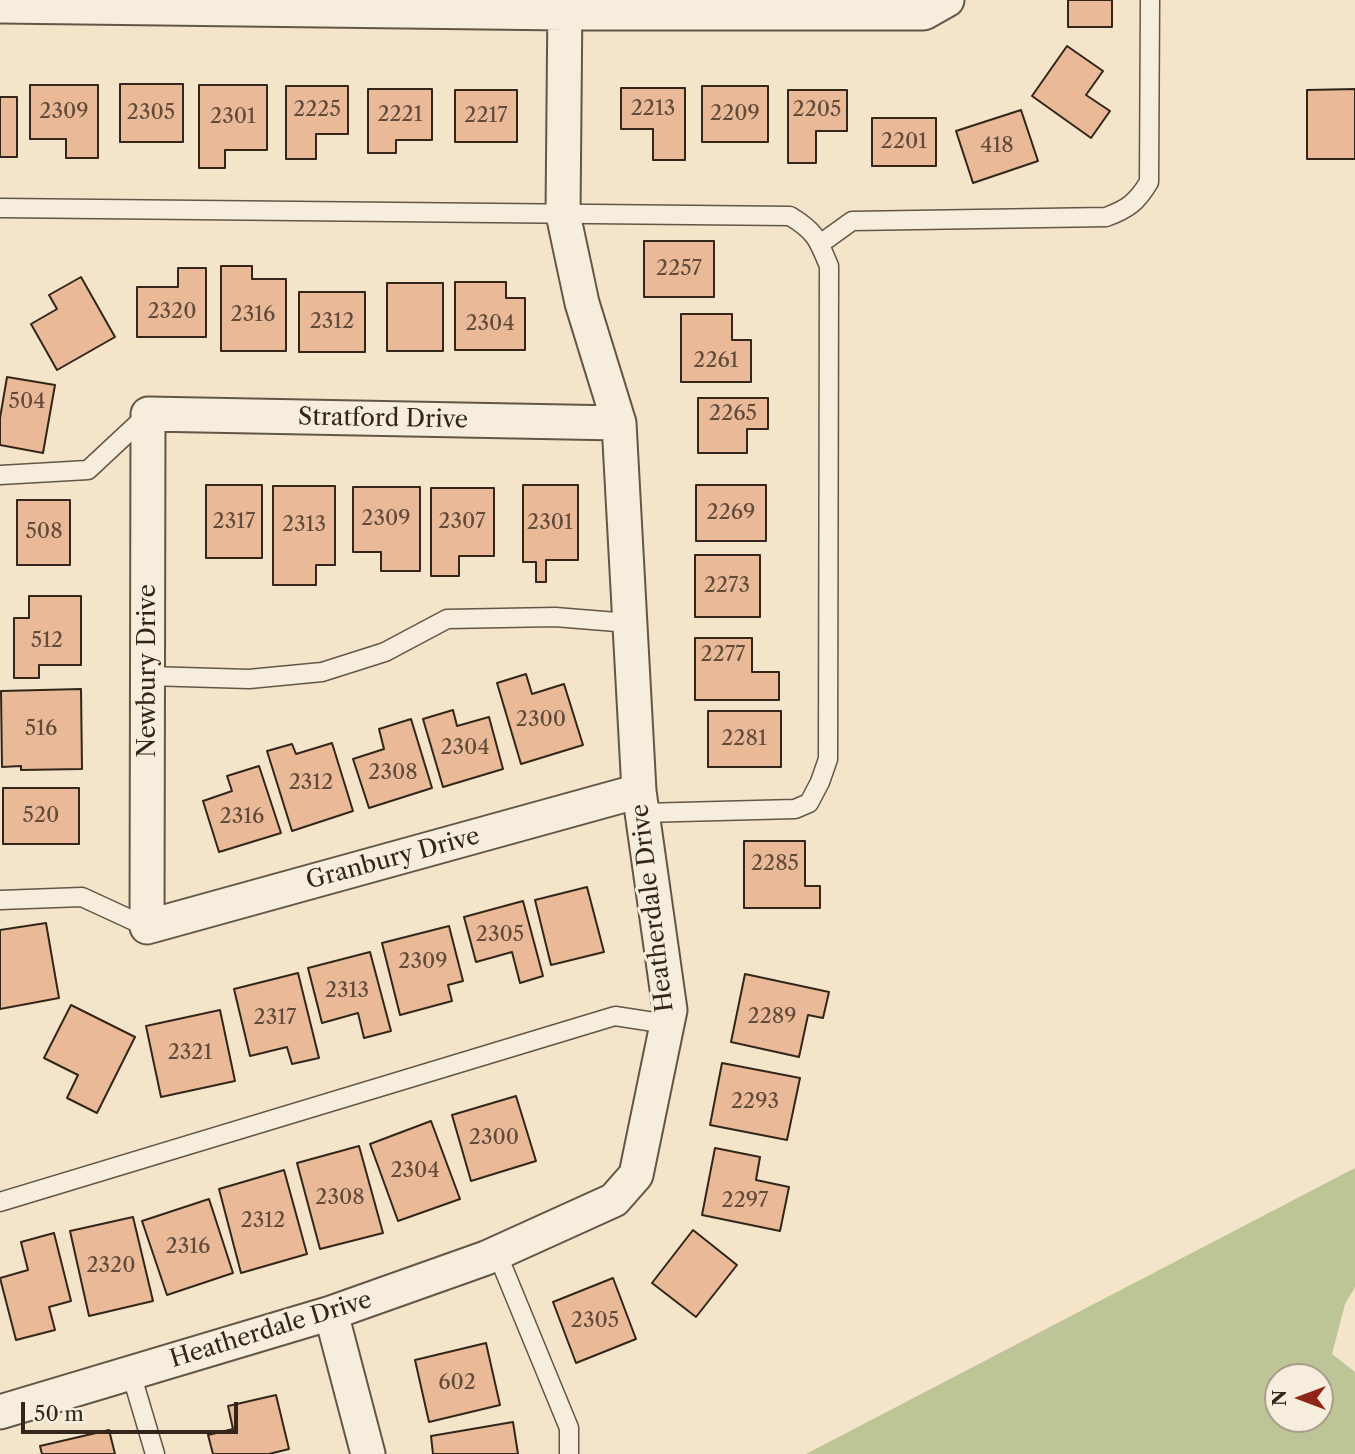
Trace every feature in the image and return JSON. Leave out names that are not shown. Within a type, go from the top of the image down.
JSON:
[{"type":"street","points":[[0,6],[167,3],[936,6]]},
{"type":"street","name":"Heatherdale Drive","points":[[0,1412],[331,1313],[497,1253],[614,1200],[636,1175],[670,1010],[640,802],[619,423],[582,303],[563,214],[564,6]]},
{"type":"street","name":"Stratford Drive","points":[[148,415],[619,423]]},
{"type":"street","name":"Newbury Drive","points":[[147,927],[148,415]]},
{"type":"street","name":"Granbury Drive","points":[[147,927],[640,802]]},
{"type":"street","points":[[331,1313],[368,1454]]},
{"type":"lane","points":[[820,244],[852,222],[1107,217],[1122,212],[1139,199],[1149,182],[1150,0]]},
{"type":"lane","points":[[0,208],[790,216],[809,227],[829,266],[828,759],[809,803],[795,809],[640,802]]},
{"type":"lane","points":[[0,475],[88,470],[148,415]]},
{"type":"lane","points":[[148,676],[249,679],[322,672],[385,652],[447,619],[555,617],[629,622]]},
{"type":"lane","points":[[0,900],[82,897],[147,927]]},
{"type":"lane","points":[[0,1202],[615,1016],[667,1024]]},
{"type":"lane","points":[[497,1253],[569,1428],[569,1454]]},
{"type":"lane","points":[[131,1373],[155,1454]]},
{"type":"green space","points":[[1355,1168],[1355,1287],[1345,1304],[1332,1354],[1355,1372],[1355,1454],[806,1454]]},
{"type":"building","points":[[1068,0],[1112,0],[1112,27],[1068,27]]},
{"type":"building","points":[[1067,46],[1103,71],[1086,95],[1110,111],[1091,138],[1032,96]]},
{"type":"building","points":[[120,84],[183,84],[183,142],[120,142]]},
{"type":"building","points":[[30,85],[98,85],[98,158],[66,158],[66,139],[30,139]]},
{"type":"building","points":[[199,85],[267,85],[267,150],[225,150],[225,168],[199,168]]},
{"type":"building","points":[[286,86],[348,86],[348,134],[316,134],[316,159],[286,159]]},
{"type":"building","points":[[702,86],[768,86],[768,142],[702,142]]},
{"type":"building","points":[[621,88],[685,88],[685,160],[653,160],[653,129],[621,129]]},
{"type":"building","points":[[368,89],[432,89],[432,140],[396,140],[396,153],[368,153]]},
{"type":"building","points":[[1355,89],[1355,159],[1307,159],[1307,90]]},
{"type":"building","points":[[455,90],[517,90],[517,142],[455,142]]},
{"type":"building","points":[[788,90],[847,90],[847,131],[816,131],[816,163],[788,163]]},
{"type":"building","points":[[0,97],[17,97],[17,157],[0,157]]},
{"type":"building","points":[[1021,110],[1038,161],[973,183],[956,131]]},
{"type":"building","points":[[872,118],[936,118],[936,166],[872,166]]},
{"type":"building","points":[[644,241],[714,241],[714,297],[644,297]]},
{"type":"building","points":[[221,266],[252,266],[252,279],[286,279],[286,351],[221,351]]},
{"type":"building","points":[[178,268],[206,268],[206,337],[137,337],[137,287],[178,287]]},
{"type":"building","points":[[81,277],[115,337],[57,370],[31,324],[57,309],[49,295]]},
{"type":"building","points":[[455,282],[506,282],[506,298],[525,298],[525,350],[455,350]]},
{"type":"building","points":[[387,283],[443,283],[443,351],[387,351]]},
{"type":"building","points":[[299,292],[365,292],[365,352],[299,352]]},
{"type":"building","points":[[681,314],[732,314],[732,340],[751,340],[751,382],[681,382]]},
{"type":"building","points":[[7,377],[55,385],[43,453],[0,445],[0,418]]},
{"type":"building","points":[[698,398],[768,398],[768,429],[747,429],[747,453],[698,453]]},
{"type":"building","points":[[206,485],[262,485],[262,558],[206,558]]},
{"type":"building","points":[[523,485],[578,485],[578,560],[546,560],[546,582],[536,582],[536,562],[523,562]]},
{"type":"building","points":[[696,485],[766,485],[766,541],[696,541]]},
{"type":"building","points":[[273,486],[335,486],[335,565],[316,565],[316,585],[273,585]]},
{"type":"building","points":[[353,487],[420,487],[420,571],[381,571],[381,552],[353,552]]},
{"type":"building","points":[[431,488],[494,488],[494,556],[459,556],[459,576],[431,576]]},
{"type":"building","points":[[17,500],[70,500],[70,565],[17,565]]},
{"type":"building","points":[[695,555],[760,555],[760,617],[695,617]]},
{"type":"building","points":[[29,596],[81,596],[81,665],[39,665],[39,678],[14,678],[14,618],[29,618]]},
{"type":"building","points":[[695,638],[752,638],[752,672],[779,672],[779,700],[695,700]]},
{"type":"building","points":[[526,674],[532,694],[564,684],[583,745],[521,764],[497,683]]},
{"type":"building","points":[[81,689],[82,769],[21,770],[21,766],[2,767],[1,691]]},
{"type":"building","points":[[453,710],[457,726],[489,717],[503,769],[443,787],[423,719]]},
{"type":"building","points":[[708,711],[781,711],[781,767],[708,767]]},
{"type":"building","points":[[411,719],[432,788],[369,808],[353,759],[384,749],[379,729]]},
{"type":"building","points":[[332,743],[353,811],[292,831],[267,751],[292,744],[296,754]]},
{"type":"building","points":[[259,766],[281,833],[219,852],[203,801],[232,791],[227,776]]},
{"type":"building","points":[[3,788],[79,788],[79,844],[3,844]]},
{"type":"building","points":[[744,841],[805,841],[805,886],[820,886],[820,908],[744,908]]},
{"type":"building","points":[[587,887],[604,952],[551,965],[535,900]]},
{"type":"building","points":[[523,901],[543,976],[520,983],[512,952],[476,962],[464,917]]},
{"type":"building","points":[[46,923],[59,998],[0,1009],[0,930]]},
{"type":"building","points":[[449,926],[463,981],[448,985],[452,1001],[400,1015],[382,943]]},
{"type":"building","points":[[370,952],[391,1031],[364,1038],[358,1013],[322,1023],[308,968]]},
{"type":"building","points":[[298,973],[319,1058],[292,1064],[287,1047],[250,1056],[234,989]]},
{"type":"building","points":[[745,974],[829,992],[823,1018],[808,1015],[799,1057],[731,1042]]},
{"type":"building","points":[[71,1005],[135,1037],[97,1113],[67,1098],[78,1075],[44,1058]]},
{"type":"building","points":[[220,1010],[235,1081],[161,1097],[146,1026]]},
{"type":"building","points":[[722,1063],[800,1078],[787,1140],[710,1125]]},
{"type":"building","points":[[516,1096],[536,1161],[471,1181],[452,1115]]},
{"type":"building","points":[[431,1121],[460,1199],[398,1221],[370,1144]]},
{"type":"building","points":[[359,1146],[383,1233],[320,1249],[297,1163]]},
{"type":"building","points":[[715,1148],[760,1157],[756,1180],[789,1187],[780,1231],[702,1215]]},
{"type":"building","points":[[284,1170],[307,1254],[241,1273],[219,1189]]},
{"type":"building","points":[[209,1199],[233,1273],[167,1295],[142,1221]]},
{"type":"building","points":[[133,1217],[153,1301],[89,1316],[70,1231]]},
{"type":"building","points":[[693,1230],[737,1265],[696,1317],[652,1283]]},
{"type":"building","points":[[54,1233],[71,1301],[49,1307],[55,1330],[16,1340],[0,1278],[28,1270],[21,1242]]},
{"type":"building","points":[[613,1278],[636,1339],[576,1363],[553,1302]]},
{"type":"building","points":[[486,1343],[500,1405],[429,1422],[415,1360]]},
{"type":"building","points":[[276,1395],[289,1449],[269,1454],[213,1454],[208,1435],[233,1429],[228,1406]]},
{"type":"building","points":[[513,1422],[518,1454],[433,1454],[431,1436]]},
{"type":"building","points":[[109,1430],[115,1454],[42,1454],[40,1446]]}]
